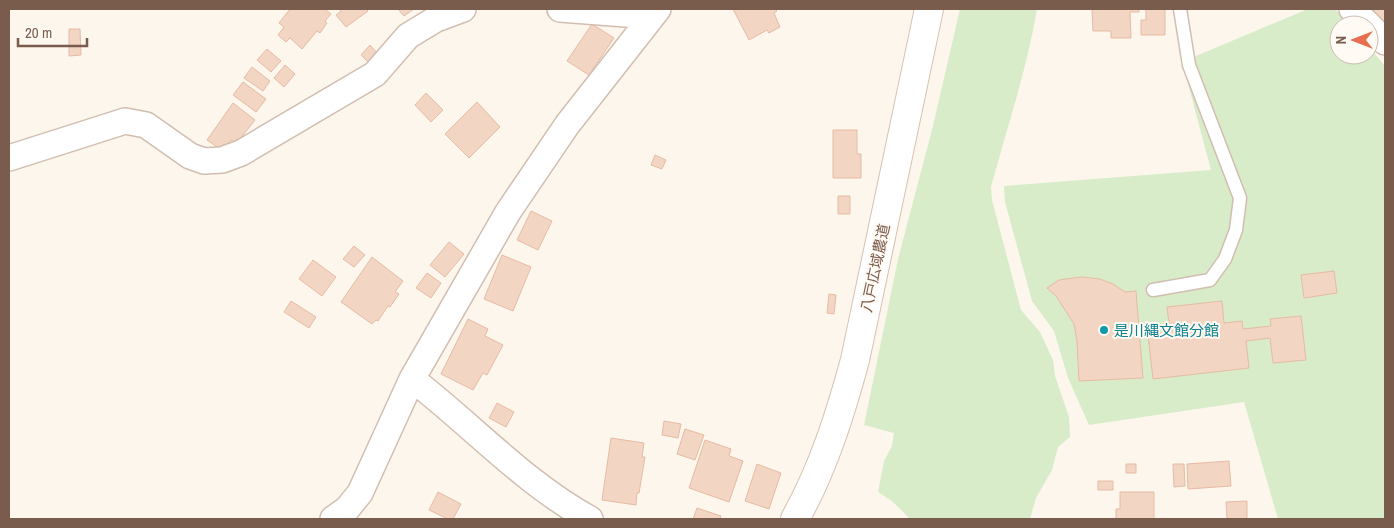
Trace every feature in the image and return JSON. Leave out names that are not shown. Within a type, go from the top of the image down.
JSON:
[{"type":"street","points":[[9,158],[125,121],[146,125],[190,156],[204,162],[222,160],[242,153],[374,74],[408,36],[436,19],[463,9]]},
{"type":"street","points":[[560,9],[655,12]]},
{"type":"street","name":"八戸広域農道","points":[[796,519],[827,450],[841,413],[855,360],[929,9]]},
{"type":"street","points":[[334,519],[347,509],[360,493],[412,379],[508,212],[567,125],[655,12]]},
{"type":"street","points":[[412,379],[444,403],[540,488],[590,519]]},
{"type":"lane","points":[[1153,290],[1210,280],[1225,259],[1236,230],[1240,198],[1190,65],[1180,9]]},
{"type":"green space","points":[[960,9],[1037,9],[1022,76],[991,187],[992,200],[1021,310],[1040,332],[1053,360],[1055,376],[1069,417],[1070,437],[1058,447],[1052,470],[1036,498],[1030,519],[910,519],[892,501],[878,492],[884,461],[892,446],[894,433],[864,425],[898,259],[932,130]]},
{"type":"green space","points":[[1308,9],[1335,9],[1341,15],[1329,15],[1329,65],[1379,65],[1379,59],[1385,66],[1385,519],[1278,519],[1244,402],[1089,425],[1068,378],[1054,331],[1032,301],[1005,202],[1004,186],[1211,170],[1183,65],[1196,56]]},
{"type":"building","points":[[290,9],[325,9],[331,14],[325,21],[327,23],[320,33],[317,31],[302,49],[290,38],[286,42],[278,35],[284,27],[279,23]]},
{"type":"building","points":[[340,9],[366,9],[368,11],[346,27],[336,15],[341,11]]},
{"type":"building","points":[[398,9],[414,9],[404,16]]},
{"type":"building","points":[[733,9],[775,9],[777,11],[774,13],[780,27],[769,33],[767,30],[749,40]]},
{"type":"building","points":[[1092,9],[1139,9],[1139,12],[1130,12],[1131,38],[1111,38],[1111,31],[1093,31]]},
{"type":"building","points":[[1146,9],[1165,9],[1165,35],[1141,35],[1141,20],[1146,20]]},
{"type":"building","points":[[1375,9],[1385,9],[1385,22],[1379,15],[1372,11]]},
{"type":"building","points":[[592,24],[614,38],[589,75],[567,61]]},
{"type":"building","points":[[69,29],[80,29],[81,55],[69,56]]},
{"type":"building","points":[[370,45],[377,53],[368,62],[361,55]]},
{"type":"building","points":[[267,49],[281,61],[271,72],[257,60]]},
{"type":"building","points":[[285,65],[295,74],[284,87],[274,78]]},
{"type":"building","points":[[252,67],[270,81],[263,91],[244,78]]},
{"type":"building","points":[[243,82],[266,99],[256,112],[233,95]]},
{"type":"building","points":[[426,93],[443,110],[431,122],[415,105]]},
{"type":"building","points":[[477,102],[500,127],[469,158],[445,134]]},
{"type":"building","points":[[233,103],[255,120],[236,144],[231,140],[223,151],[207,140]]},
{"type":"building","points":[[833,130],[857,130],[857,154],[861,154],[861,178],[833,178]]},
{"type":"building","points":[[655,155],[666,160],[662,169],[651,165]]},
{"type":"building","points":[[838,196],[850,196],[850,214],[838,214]]},
{"type":"building","points":[[531,211],[552,221],[538,250],[517,240]]},
{"type":"building","points":[[449,242],[464,254],[445,277],[430,265]]},
{"type":"building","points":[[354,246],[365,255],[354,267],[343,259]]},
{"type":"building","points":[[502,255],[531,267],[513,311],[484,299]]},
{"type":"building","points":[[372,257],[403,281],[395,292],[399,294],[390,307],[388,306],[378,321],[376,320],[372,324],[341,302]]},
{"type":"building","points":[[313,260],[336,277],[322,296],[299,279]]},
{"type":"building","points":[[1334,271],[1337,293],[1304,298],[1301,275]]},
{"type":"building","points":[[427,273],[441,283],[431,298],[416,288]]},
{"type":"building","points":[[1081,277],[1100,279],[1113,284],[1125,292],[1136,291],[1143,378],[1079,381],[1077,341],[1074,324],[1056,296],[1047,288],[1059,280]]},
{"type":"building","points":[[829,294],[836,295],[834,314],[827,313]]},
{"type":"building","points":[[291,301],[316,317],[309,328],[284,312]]},
{"type":"building","points":[[1222,301],[1224,323],[1242,321],[1243,329],[1271,326],[1270,319],[1301,316],[1306,360],[1273,363],[1270,338],[1246,341],[1249,368],[1153,379],[1147,326],[1169,324],[1167,307]]},
{"type":"building","points":[[468,319],[488,329],[485,336],[503,345],[487,375],[483,373],[473,390],[441,374]]},
{"type":"building","points":[[497,403],[514,412],[506,427],[489,418]]},
{"type":"building","points":[[664,421],[681,424],[678,438],[662,435]]},
{"type":"building","points":[[685,429],[704,435],[695,460],[677,454]]},
{"type":"building","points":[[611,438],[644,443],[642,457],[645,457],[636,505],[602,500]]},
{"type":"building","points":[[705,440],[731,449],[729,456],[743,461],[729,502],[689,488]]},
{"type":"building","points":[[1229,461],[1231,486],[1188,489],[1187,464]]},
{"type":"building","points":[[757,464],[781,473],[769,509],[745,501]]},
{"type":"building","points":[[1126,464],[1136,464],[1136,473],[1126,473]]},
{"type":"building","points":[[1173,464],[1184,464],[1185,486],[1174,487]]},
{"type":"building","points":[[1098,481],[1113,481],[1113,490],[1098,490]]},
{"type":"building","points":[[438,492],[461,504],[453,519],[448,519],[429,510]]},
{"type":"building","points":[[1120,492],[1154,492],[1154,519],[1116,519],[1116,509],[1120,509]]},
{"type":"building","points":[[1247,501],[1247,519],[1227,519],[1226,502]]},
{"type":"building","points":[[697,508],[721,516],[720,519],[693,519]]},
{"type":"place","name":"是川縄文館分館","points":[[1104,330]]}]
